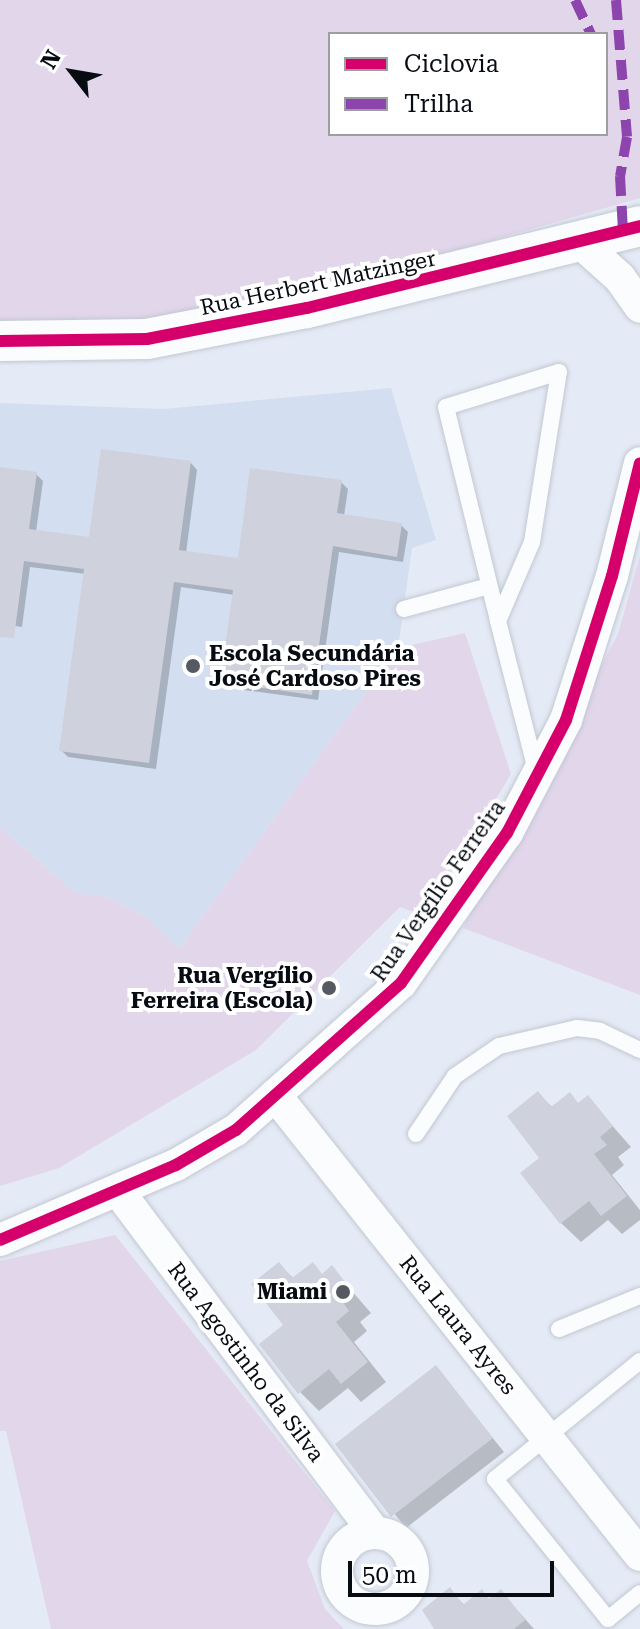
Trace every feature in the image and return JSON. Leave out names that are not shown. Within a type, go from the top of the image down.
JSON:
[{"type":"street","name":"Rua Herbert Matzinger","points":[[0,341],[147,339],[307,308],[640,226]]},
{"type":"street","points":[[581,243],[620,278],[640,307]]},
{"type":"street","name":"Rua Vergílio Ferreira","points":[[0,1240],[119,1192],[236,1130],[401,983],[507,833],[566,720],[612,576],[640,463]]},
{"type":"street","name":"Rua Laura Ayres","points":[[275,1095],[640,1555]]},
{"type":"street","name":"Rua Agostinho da Silva","points":[[119,1192],[374,1532]]},
{"type":"lane","points":[[498,621],[532,542],[559,372],[446,407],[489,586],[537,776]]},
{"type":"lane","points":[[404,609],[489,586]]},
{"type":"lane","points":[[416,1134],[455,1076],[499,1046],[577,1028],[600,1031],[640,1050]]},
{"type":"lane","points":[[559,1329],[640,1296]]},
{"type":"lane","points":[[640,1361],[495,1479],[608,1619],[640,1593]]},
{"type":"shaded area","points":[[0,0],[640,0],[640,198],[437,256],[194,314],[74,326],[0,322]]},
{"type":"shaded area","name":"Escola Secundária José Cardoso Pires","points":[[391,388],[436,540],[412,548],[398,648],[179,949],[143,915],[107,897],[74,892],[0,827],[0,403],[163,409]]},
{"type":"shaded area","points":[[640,556],[640,995],[463,928],[618,634]]},
{"type":"shaded area","points":[[465,633],[511,774],[425,916],[400,907],[256,1050],[59,1168],[0,1186],[0,827],[74,892],[107,897],[143,915],[179,949],[398,648]]},
{"type":"shaded area","points":[[115,1235],[335,1511],[307,1561],[325,1609],[344,1629],[51,1629],[6,1431],[0,1431],[0,1261]]},
{"type":"building","points":[[101,449],[191,461],[179,550],[238,558],[250,468],[342,480],[337,513],[402,523],[397,557],[333,546],[312,695],[220,682],[233,590],[174,582],[149,763],[59,751],[84,569],[24,561],[14,638],[0,637],[0,467],[37,472],[29,529],[89,537]]},
{"type":"building","points":[[538,1091],[551,1107],[570,1092],[578,1103],[588,1095],[613,1126],[600,1137],[607,1145],[594,1154],[627,1196],[601,1216],[589,1201],[560,1224],[520,1173],[539,1158],[507,1116]]},
{"type":"building","points":[[279,1262],[292,1278],[313,1262],[322,1274],[332,1265],[353,1292],[342,1301],[349,1311],[336,1322],[368,1362],[341,1384],[329,1369],[298,1394],[259,1344],[283,1325],[251,1284]]},
{"type":"building","points":[[436,1365],[493,1438],[391,1517],[335,1444]]},
{"type":"building","points":[[450,1587],[463,1605],[482,1589],[489,1599],[501,1589],[525,1620],[514,1629],[434,1629],[422,1610]]},
{"type":"marked path","points":[[575,0],[590,32]]},
{"type":"marked path","points":[[616,0],[627,137],[620,176],[623,232]]},
{"type":"cycle path","points":[[0,341],[147,339],[307,308],[640,226]]},
{"type":"cycle path","points":[[0,1240],[176,1165],[236,1130],[401,983],[507,833],[566,720],[612,576],[640,463]]},
{"type":"place","name":"Escola Secundária José Cardoso Pires","points":[[193,666]]},
{"type":"place","name":"Rua Vergílio Ferreira (Escola)","points":[[329,988]]},
{"type":"place","name":"Miami","points":[[343,1292]]}]
